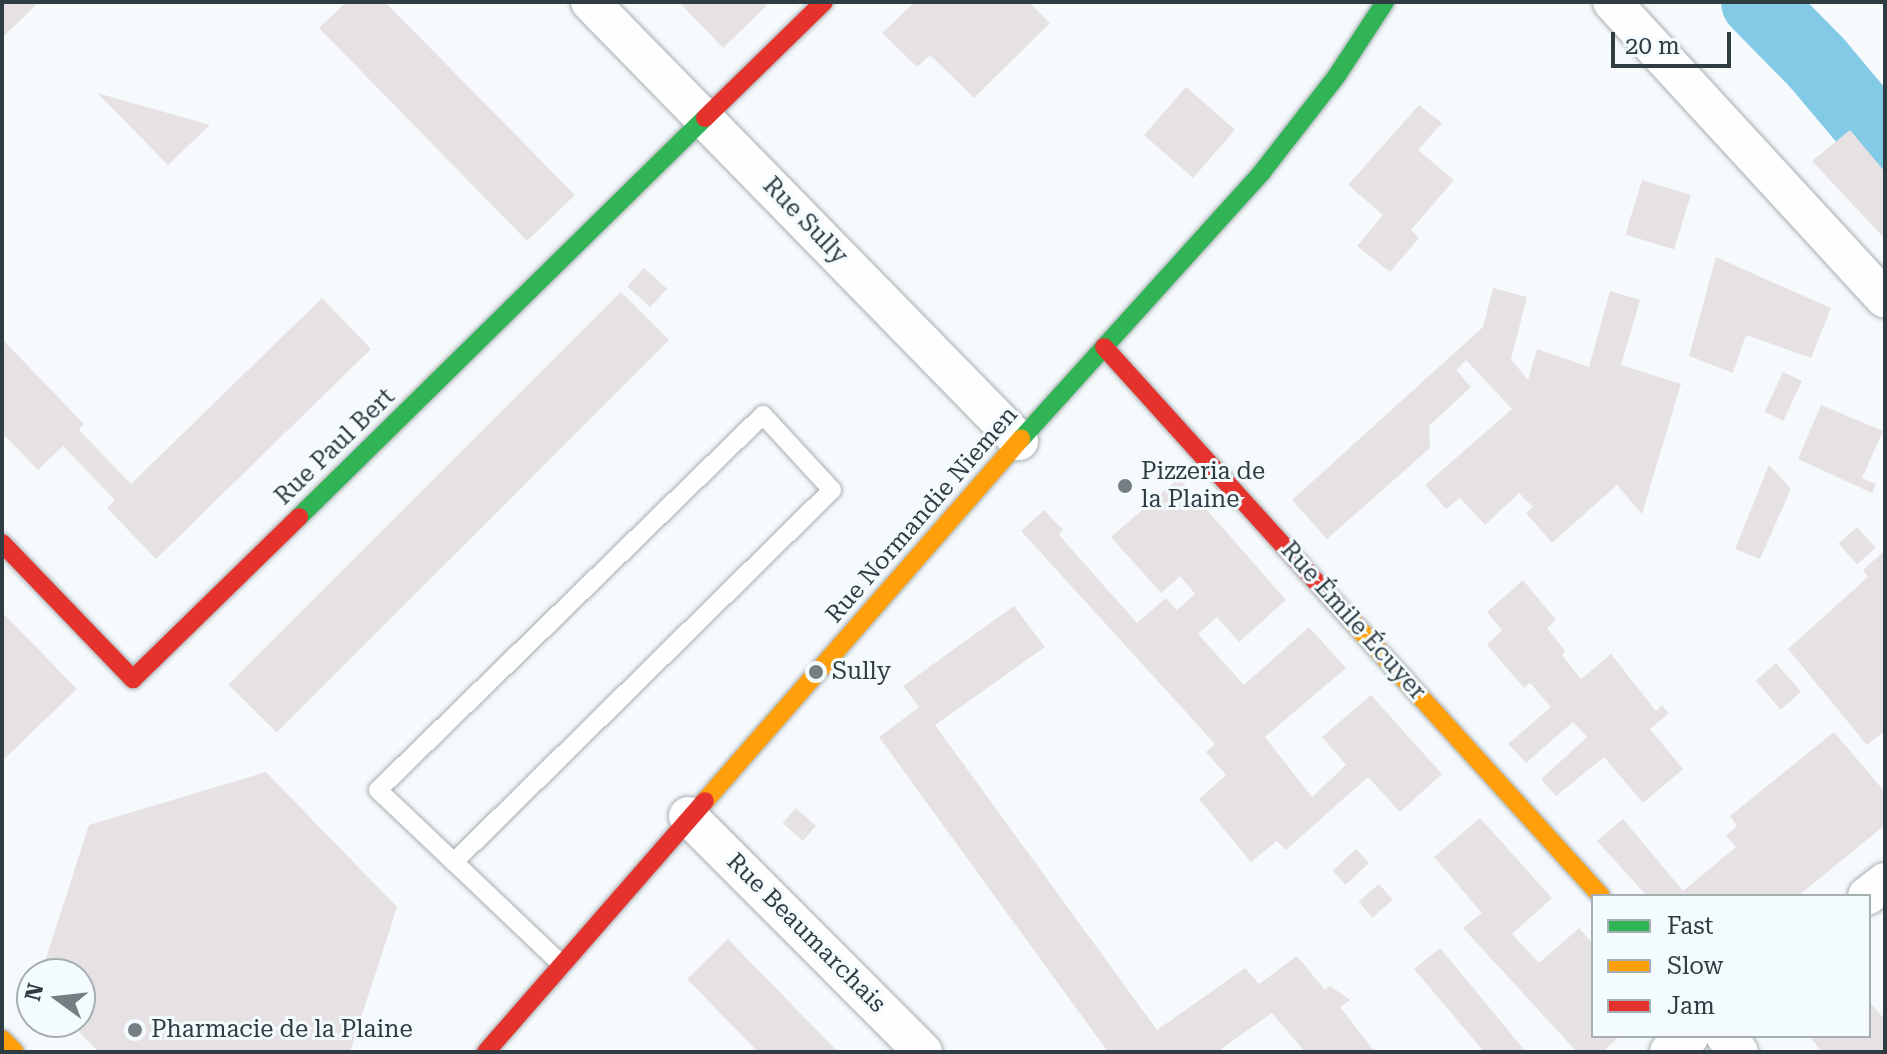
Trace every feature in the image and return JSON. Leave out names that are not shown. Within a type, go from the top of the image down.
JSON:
[{"type":"street","name":"Rue Sully","points":[[590,2],[1019,441]]},
{"type":"street","points":[[705,119],[824,2]]},
{"type":"street","name":"Rue Normandie Niemen","points":[[486,1052],[688,816],[1288,141],[1336,77],[1385,2]]},
{"type":"street","points":[[1612,2],[1885,299]]},
{"type":"street","name":"Rue Paul Bert","points":[[2,543],[133,679],[705,119]]},
{"type":"street","name":"Rue Émile Écuyer","points":[[1104,347],[1599,894]]},
{"type":"street","name":"Rue Beaumarchais","points":[[688,816],[923,1052]]},
{"type":"street","points":[[1669,1052],[1687,1038]]},
{"type":"street","points":[[2,1039],[15,1052]]},
{"type":"lane","points":[[454,862],[832,490],[763,415],[378,790],[561,964]]},
{"type":"building","points":[[2,2],[39,2],[2,38]]},
{"type":"building","points":[[346,2],[385,2],[575,195],[527,241],[319,28]]},
{"type":"building","points":[[679,2],[763,2],[767,5],[723,48]]},
{"type":"building","points":[[915,2],[1029,2],[1050,23],[974,98],[930,55],[917,67],[882,33]]},
{"type":"building","points":[[1186,87],[1235,130],[1193,178],[1144,135]]},
{"type":"building","points":[[97,93],[210,125],[168,165]]},
{"type":"building","points":[[1419,105],[1442,123],[1418,150],[1454,180],[1411,230],[1419,238],[1390,272],[1357,246],[1383,215],[1348,185]]},
{"type":"building","points":[[1850,130],[1885,172],[1885,239],[1812,161]]},
{"type":"building","points":[[1642,180],[1691,195],[1674,249],[1625,235]]},
{"type":"building","points":[[1716,257],[1831,308],[1811,358],[1746,335],[1733,373],[1689,356]]},
{"type":"building","points":[[644,268],[667,289],[650,307],[627,287]]},
{"type":"building","points":[[1493,288],[1527,297],[1511,359],[1528,380],[1537,349],[1589,367],[1610,291],[1640,300],[1621,365],[1681,384],[1642,514],[1617,485],[1552,543],[1526,513],[1533,507],[1519,493],[1485,525],[1460,498],[1446,509],[1425,485],[1512,409],[1466,360],[1456,370],[1471,387],[1429,426],[1430,448],[1327,539],[1292,500],[1483,327]]},
{"type":"building","points":[[621,292],[669,340],[277,733],[229,684]]},
{"type":"building","points":[[322,298],[371,349],[156,559],[107,508],[115,500],[63,446],[38,470],[2,433],[2,339],[84,424],[79,430],[131,484]]},
{"type":"building","points":[[1783,372],[1802,381],[1783,421],[1764,412]]},
{"type":"building","points":[[1821,405],[1883,431],[1862,478],[1876,484],[1872,493],[1798,459]]},
{"type":"building","points":[[1769,465],[1791,489],[1760,559],[1735,549]]},
{"type":"building","points":[[1179,478],[1286,600],[1239,642],[1217,617],[1198,634],[1244,685],[1309,627],[1346,668],[1265,737],[1312,797],[1346,765],[1322,737],[1371,695],[1442,774],[1400,812],[1368,777],[1286,850],[1277,841],[1251,862],[1199,799],[1226,775],[1206,752],[1215,744],[1021,531],[1044,510],[1063,530],[1059,535],[1137,623],[1166,598],[1177,610],[1195,594],[1180,576],[1161,593],[1111,537]]},
{"type":"building","points":[[1857,527],[1876,548],[1857,565],[1838,544]]},
{"type":"building","points":[[1885,550],[1885,731],[1867,745],[1788,649],[1868,577],[1863,570]]},
{"type":"building","points":[[1523,580],[1556,620],[1547,628],[1565,651],[1562,655],[1581,679],[1611,654],[1656,711],[1662,705],[1669,713],[1650,729],[1683,769],[1643,803],[1604,757],[1556,796],[1541,779],[1587,737],[1573,722],[1526,763],[1508,744],[1551,707],[1530,683],[1524,688],[1487,645],[1502,630],[1487,612]]},
{"type":"building","points":[[1014,606],[1045,647],[935,725],[1157,1030],[1245,968],[1259,984],[1297,956],[1325,990],[1330,986],[1350,1000],[1340,1007],[1375,1052],[1305,1052],[1272,1013],[1217,1052],[1108,1052],[879,737],[919,707],[903,686]]},
{"type":"building","points":[[2,612],[77,689],[2,761]]},
{"type":"building","points":[[1776,663],[1801,692],[1781,709],[1756,681]]},
{"type":"building","points":[[1834,732],[1885,792],[1885,825],[1800,894],[1645,894],[1597,841],[1623,819],[1683,891],[1736,847],[1726,836],[1737,826],[1730,816]]},
{"type":"building","points":[[266,772],[397,907],[350,1052],[99,1052],[85,1038],[96,1038],[96,958],[46,958],[89,825]]},
{"type":"building","points":[[796,808],[816,826],[803,841],[783,823]]},
{"type":"building","points":[[1480,818],[1552,898],[1512,934],[1539,963],[1579,928],[1591,942],[1591,1038],[1618,1038],[1602,1052],[1577,1052],[1463,928],[1482,913],[1434,857]]},
{"type":"building","points":[[1356,849],[1369,863],[1346,885],[1333,871]]},
{"type":"building","points":[[1379,884],[1393,900],[1372,918],[1359,902]]},
{"type":"building","points":[[728,939],[838,1052],[758,1052],[687,979]]},
{"type":"building","points":[[1440,948],[1526,1052],[1484,1052],[1414,969]]},
{"type":"building","points":[[1871,1003],[1885,1020],[1885,1052],[1822,1052],[1811,1038],[1871,1038]]},
{"type":"waterway","points":[[1757,2],[1817,63],[1885,144]]},
{"type":"traffic: fast","points":[[1021,439],[1262,172],[1336,77],[1385,2]]},
{"type":"traffic: fast","points":[[299,517],[705,118]]},
{"type":"traffic: slow","points":[[705,801],[1021,439]]},
{"type":"traffic: slow","points":[[1349,618],[1599,894]]},
{"type":"traffic: slow","points":[[2,1039],[15,1052]]},
{"type":"traffic: jam","points":[[705,118],[824,2]]},
{"type":"traffic: jam","points":[[1104,347],[1349,618]]},
{"type":"traffic: jam","points":[[2,543],[133,679],[299,517]]},
{"type":"traffic: jam","points":[[486,1052],[705,801]]},
{"type":"place","name":"Pizzeria de la Plaine","points":[[1125,486]]},
{"type":"place","name":"Sully","points":[[816,672]]},
{"type":"place","name":"Pharmacie de la Plaine","points":[[135,1030]]}]
